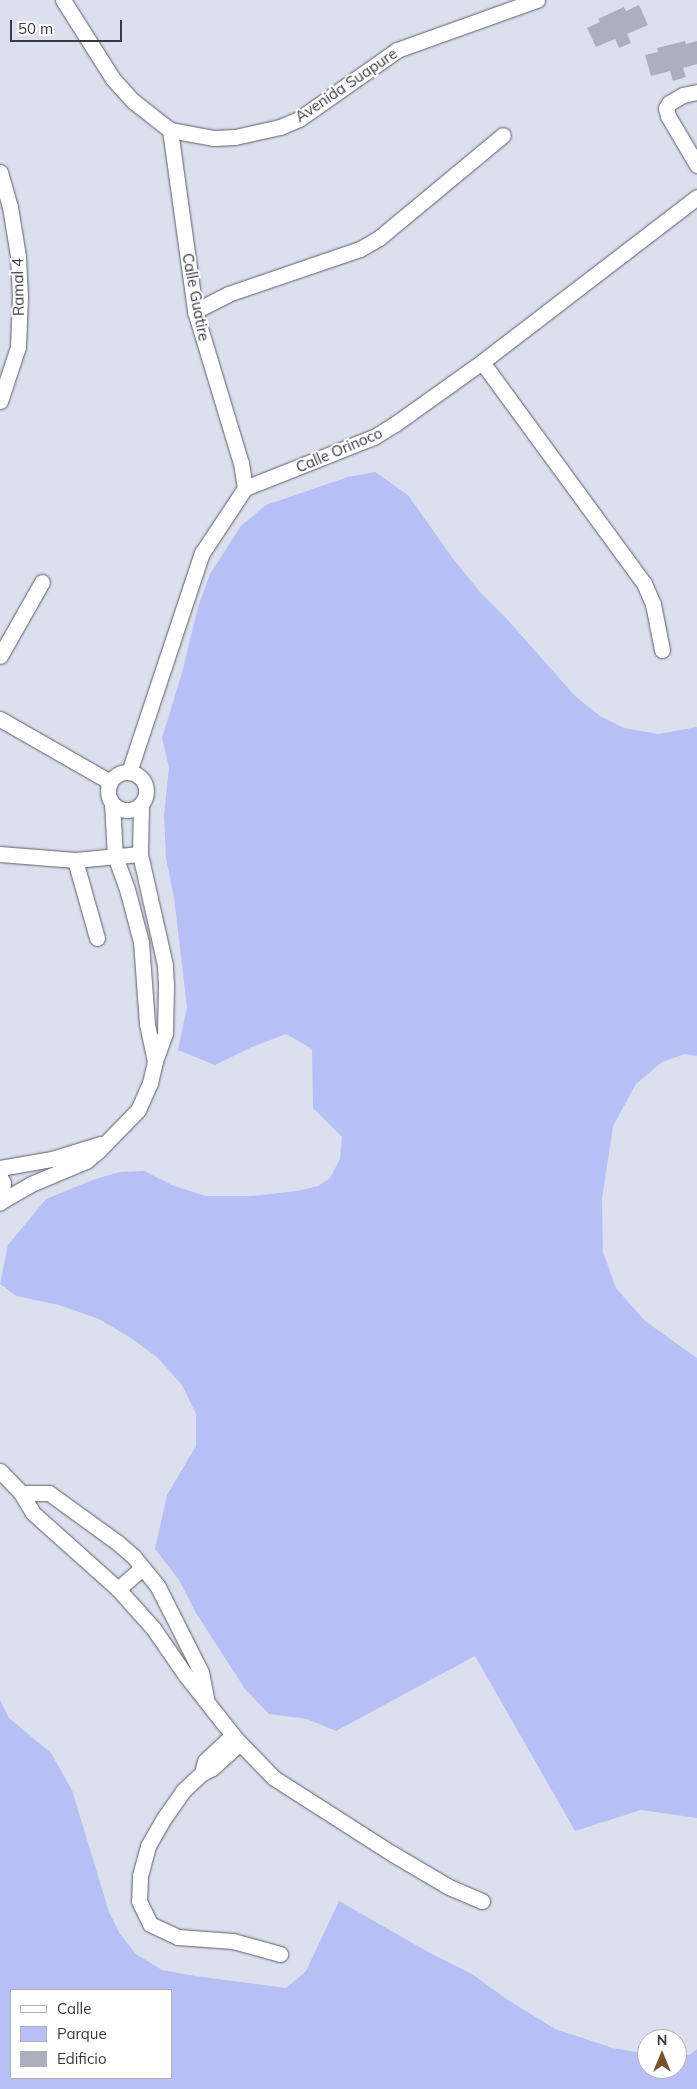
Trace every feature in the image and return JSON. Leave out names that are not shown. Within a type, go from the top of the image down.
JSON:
[{"type":"street","name":"Avenida Suapure","points":[[63,0],[113,79],[133,101],[170,130],[214,138],[235,137],[280,128],[299,119],[398,50],[538,0]]},
{"type":"street","points":[[697,92],[683,95],[669,103],[666,108],[668,116],[697,165]]},
{"type":"street","name":"Calle Guatire","points":[[170,130],[195,311],[241,462],[245,488]]},
{"type":"street","points":[[195,311],[228,294],[336,259],[366,246],[379,238],[503,135]]},
{"type":"street","name":"Ramal 4","points":[[0,172],[10,207],[18,256],[20,297],[18,348],[0,400]]},
{"type":"street","name":"Calle Orinoco","points":[[245,488],[374,437],[482,362],[697,197]]},
{"type":"street","points":[[482,362],[502,392],[644,583],[653,604],[662,650]]},
{"type":"street","points":[[129,772],[202,552],[245,488]]},
{"type":"street","points":[[0,656],[42,582]]},
{"type":"street","points":[[0,718],[110,782]]},
{"type":"street","points":[[0,1203],[31,1184],[86,1160],[106,1143],[138,1110],[150,1083],[155,1061],[166,1032],[165,965],[140,854],[141,805],[146,794],[144,782],[136,774],[129,772],[116,775],[110,782],[108,793],[112,803],[115,856],[127,889],[141,942],[147,1024],[155,1061]]},
{"type":"street","points":[[112,803],[126,810],[141,805]]},
{"type":"street","points":[[0,854],[75,860],[140,854]]},
{"type":"street","points":[[75,860],[97,938]]},
{"type":"street","points":[[144,988],[155,993],[161,992],[166,986]]},
{"type":"street","points":[[0,1168],[52,1159],[106,1143]]},
{"type":"street","points":[[0,1177],[3,1183],[0,1203]]},
{"type":"street","points":[[0,1471],[21,1493],[33,1513],[118,1588],[153,1628],[184,1673],[236,1739],[274,1778],[330,1815],[449,1887],[482,1901]]},
{"type":"street","points":[[21,1493],[49,1493],[118,1543],[157,1584],[201,1672],[206,1700]]},
{"type":"street","points":[[118,1588],[142,1568]]},
{"type":"street","points":[[236,1739],[205,1761],[202,1773],[183,1791],[164,1818],[148,1846],[140,1876],[139,1902],[150,1924],[178,1936],[233,1941],[280,1954]]},
{"type":"green space","points":[[375,472],[408,495],[451,556],[480,592],[506,618],[575,696],[600,716],[624,728],[658,734],[697,727],[697,1056],[685,1054],[662,1062],[636,1084],[613,1126],[602,1199],[603,1252],[616,1288],[645,1321],[697,1358],[697,1818],[641,1810],[575,1831],[475,1656],[336,1731],[307,1719],[269,1714],[245,1689],[196,1613],[179,1580],[155,1549],[167,1495],[196,1446],[196,1414],[182,1385],[157,1357],[131,1338],[99,1319],[59,1305],[16,1296],[0,1284],[8,1245],[46,1199],[95,1179],[120,1172],[144,1171],[174,1186],[206,1196],[252,1196],[297,1191],[318,1186],[330,1178],[340,1159],[342,1137],[313,1108],[312,1049],[286,1034],[252,1047],[215,1065],[178,1050],[187,1007],[174,898],[166,858],[164,816],[169,767],[162,738],[182,673],[198,607],[210,574],[241,526],[266,505],[348,477]]},
{"type":"green space","points":[[0,1700],[9,1718],[51,1753],[72,1790],[109,1912],[120,1934],[136,1954],[162,1970],[286,1988],[306,1971],[339,1901],[430,1953],[472,1974],[508,2000],[555,2029],[613,2048],[637,2052],[637,2079],[687,2079],[687,2055],[697,2049],[697,2089],[0,2089]]},
{"type":"building","points":[[639,5],[648,25],[627,34],[631,43],[619,48],[615,39],[596,47],[587,28],[600,22],[598,19],[624,7],[626,11]]},
{"type":"building","points":[[685,41],[686,44],[697,41],[697,64],[683,68],[686,77],[673,81],[670,71],[651,76],[645,55],[658,52],[657,48]]}]
